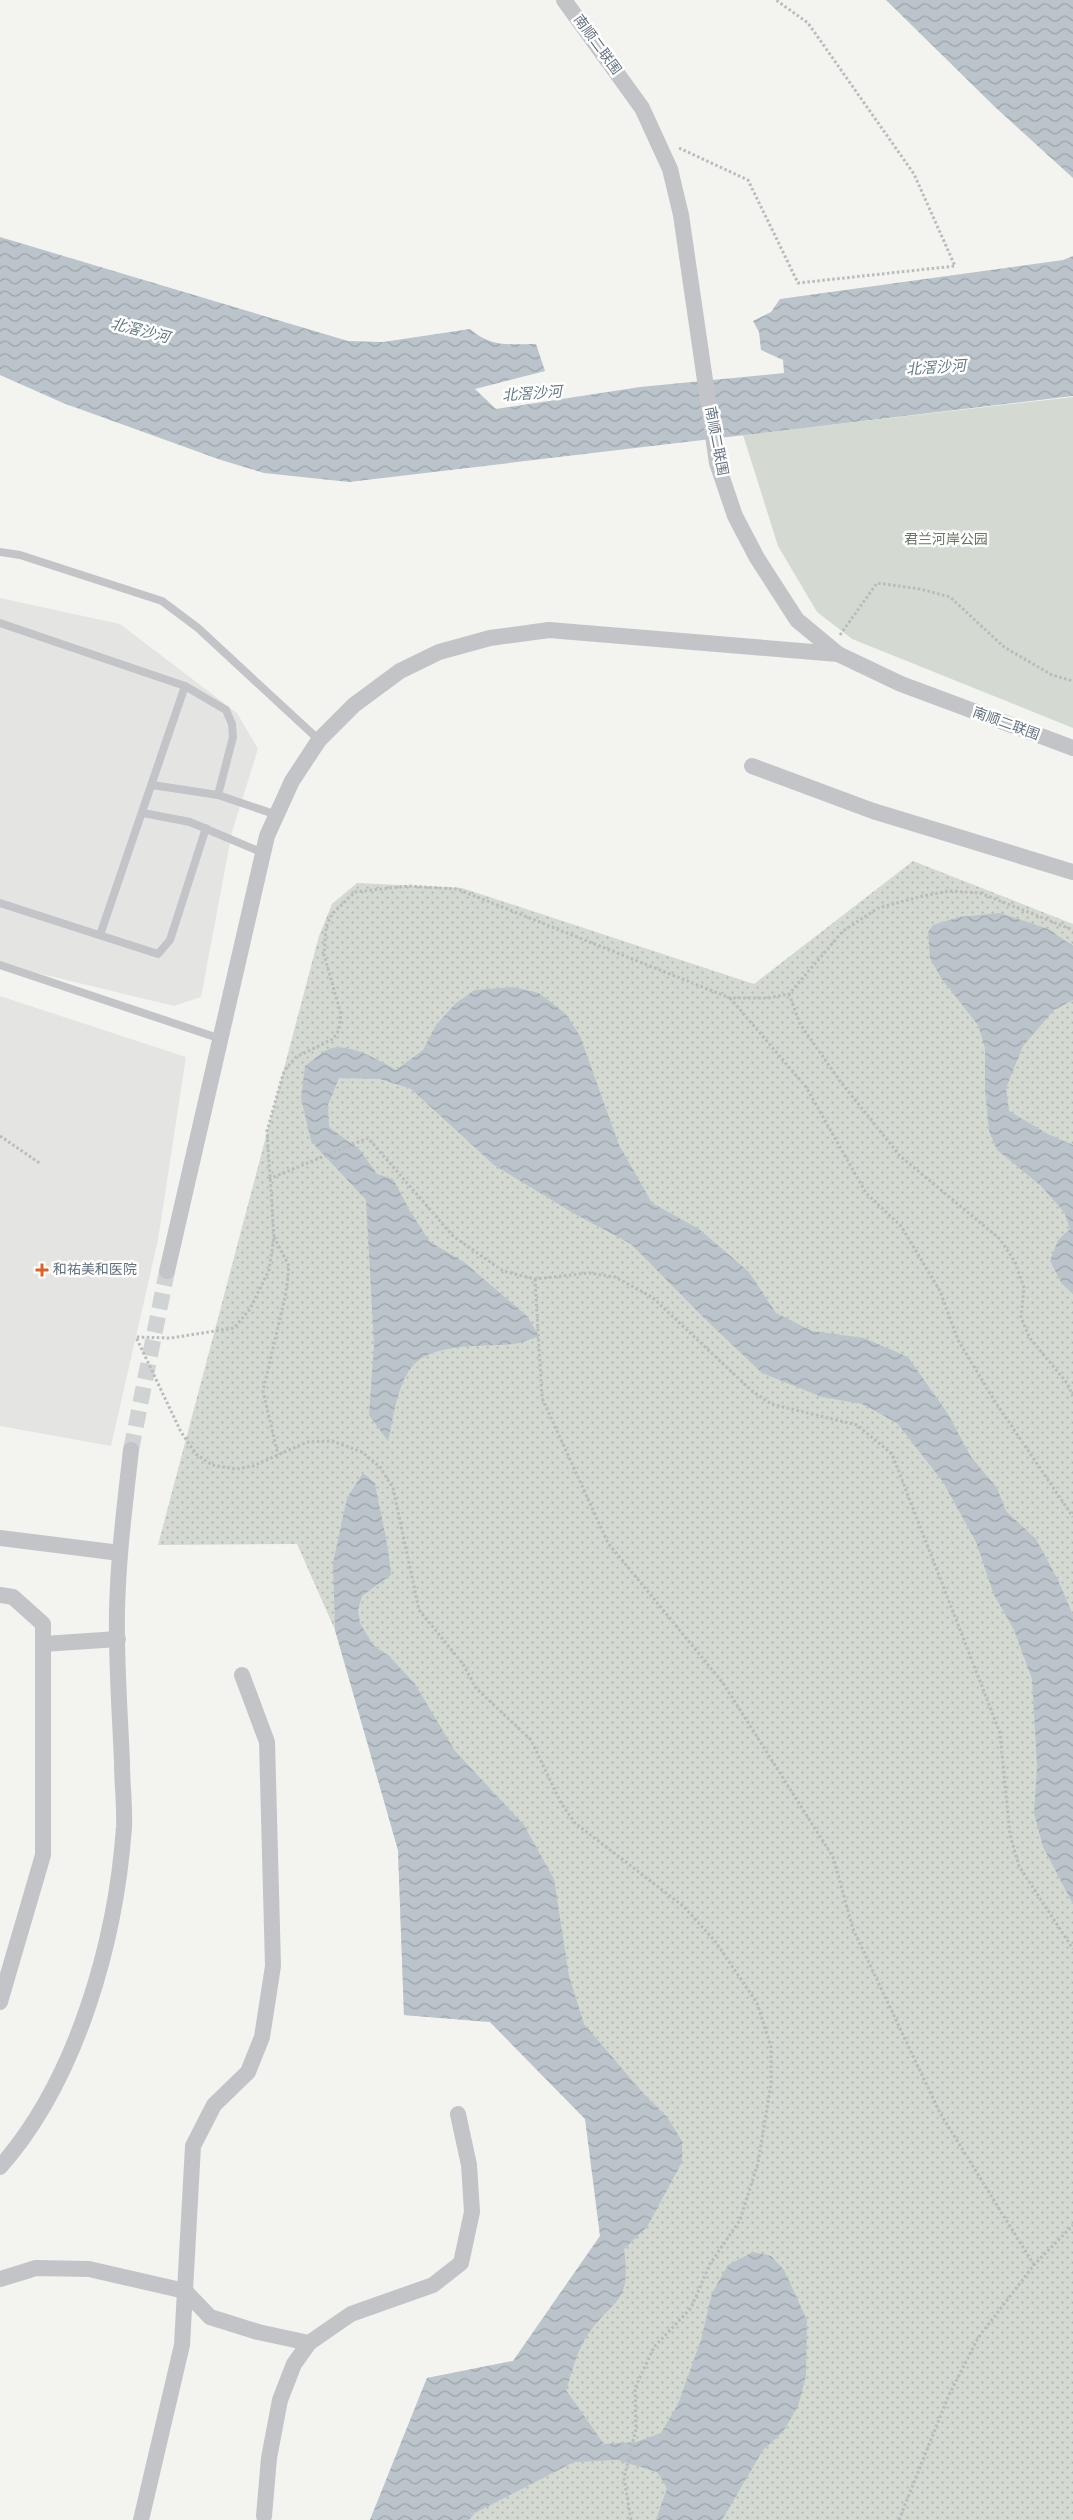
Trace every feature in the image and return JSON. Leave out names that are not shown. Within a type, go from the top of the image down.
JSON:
[{"type":"street","name":"南顺二联围","points":[[564,0],[642,108],[670,169],[681,215],[718,463],[735,516],[756,558],[797,620],[834,651],[901,684],[1073,748]]},
{"type":"street","points":[[167,1271],[267,836],[292,781],[319,740],[354,705],[400,671],[439,652],[490,638],[549,630],[834,651]]},
{"type":"street","points":[[752,766],[873,811],[1073,872]]},
{"type":"street","points":[[0,2167],[35,2118],[61,2071],[85,2018],[102,1962],[115,1902],[124,1826],[118,1639],[120,1553],[131,1450]]},
{"type":"street","points":[[0,1538],[120,1553]]},
{"type":"street","points":[[0,1595],[13,1597],[43,1624],[44,1644],[44,1855],[0,2002]]},
{"type":"street","points":[[44,1644],[118,1639]]},
{"type":"street","points":[[142,2520],[182,2345],[193,2146],[214,2105],[248,2072],[262,2037],[273,1966],[267,1742],[242,1675]]},
{"type":"street","points":[[264,2516],[269,2458],[280,2400],[294,2364],[309,2343],[352,2314],[433,2285],[461,2263],[472,2212],[469,2165],[458,2114]]},
{"type":"street","points":[[0,2279],[36,2268],[89,2269],[185,2291],[210,2317],[258,2332],[309,2343]]},
{"type":"lane","points":[[0,552],[20,555],[162,601],[198,628],[319,740]]},
{"type":"lane","points":[[0,623],[185,686],[226,710],[232,724],[233,737],[218,795]]},
{"type":"lane","points":[[100,935],[185,686]]},
{"type":"lane","points":[[152,785],[218,795],[276,815]]},
{"type":"lane","points":[[143,813],[190,822],[263,853]]},
{"type":"lane","points":[[0,903],[158,954],[170,940],[206,828]]},
{"type":"lane","points":[[0,965],[221,1039]]},
{"type":"path","points":[[657,138],[748,180],[798,283],[954,266],[914,174],[808,23],[776,0]]},
{"type":"path","points":[[834,651],[877,583],[950,597],[1004,647],[1052,675],[1073,680]]},
{"type":"path","points":[[631,2520],[624,2478],[636,2429],[635,2388],[654,2347],[691,2308],[710,2264],[740,2220],[758,2163],[770,2084],[770,2047],[757,2003],[715,1941],[683,1906],[575,1823],[560,1803],[531,1740],[476,1688],[463,1664],[419,1610],[393,1488],[380,1467],[362,1452],[332,1441],[306,1442],[253,1466],[236,1469],[212,1466],[196,1454],[182,1432],[136,1337],[171,1338],[234,1328],[250,1309],[269,1270],[274,1236],[267,1131],[284,1071],[296,1057],[333,1039],[339,1030],[341,1014],[324,955],[326,927],[332,914],[355,892],[408,886],[457,889],[730,998],[768,998],[789,994],[843,931],[878,908],[923,896],[949,891],[980,893],[1073,930]]},
{"type":"path","points":[[789,994],[800,1024],[840,1081],[900,1156],[1000,1239],[1015,1262],[1024,1288],[1021,1316],[1029,1337],[1067,1383],[1073,1396]]},
{"type":"path","points":[[730,998],[806,1087],[866,1193],[901,1226],[940,1291],[963,1349],[994,1400],[1073,1517]]},
{"type":"path","points":[[0,1136],[41,1164]]},
{"type":"path","points":[[269,1179],[368,1138],[453,1236],[503,1271],[536,1279],[589,1273],[615,1276],[652,1297],[752,1392],[771,1404],[857,1424],[892,1454],[1000,1732],[1010,1836],[1019,1866],[1073,1949]]},
{"type":"path","points":[[274,1236],[289,1266],[286,1293],[263,1392],[278,1455]]},
{"type":"path","points":[[536,1279],[542,1398],[608,1543],[723,1683],[833,1857],[853,1929],[940,2113],[1034,2265]]},
{"type":"path","points":[[899,2520],[948,2397],[978,2338],[1034,2265],[1073,2225]]},
{"type":"shaded area","points":[[0,598],[120,624],[237,713],[258,749],[232,832],[201,997],[174,1006],[0,964]]},
{"type":"shaded area","points":[[0,996],[186,1057],[158,1240],[111,1446],[0,1426]]},
{"type":"green space","name":"君兰河岸公园","points":[[1073,397],[1073,728],[852,639],[817,612],[778,546],[743,435]]},
{"type":"green space","points":[[913,861],[1073,924],[1073,2520],[370,2520],[427,2378],[513,2361],[600,2236],[589,2123],[490,2022],[404,2015],[398,1850],[335,1630],[297,1544],[158,1545],[319,936],[332,904],[357,883],[462,888],[754,984]]},
{"type":"water","points":[[886,0],[1073,0],[1073,178],[996,108]]},
{"type":"water","name":"北滘沙河","points":[[0,237],[348,341],[383,342],[470,329],[486,339],[501,344],[536,344],[545,371],[475,389],[496,409],[640,387],[784,373],[783,360],[761,350],[759,332],[753,321],[771,312],[780,299],[1063,260],[1073,256],[1073,396],[349,482],[264,473],[221,460],[63,403],[0,375]]},
{"type":"water","points":[[1000,913],[1048,929],[1073,946],[1073,1000],[1054,1010],[1023,1046],[1006,1088],[1009,1111],[1048,1134],[1073,1145],[1073,1294],[1062,1284],[1050,1261],[1058,1240],[1070,1229],[1064,1212],[1040,1185],[997,1150],[989,1131],[985,1090],[985,1048],[978,1025],[941,978],[930,958],[928,932],[933,925],[959,917]]},
{"type":"water","points":[[513,987],[539,993],[566,1014],[580,1036],[619,1145],[652,1203],[699,1229],[749,1272],[776,1313],[812,1331],[864,1338],[908,1357],[948,1414],[971,1457],[997,1488],[1006,1511],[1036,1539],[1058,1580],[1073,1615],[1073,1904],[1043,1847],[1034,1813],[1037,1767],[1032,1679],[1014,1630],[994,1595],[976,1542],[943,1482],[897,1423],[862,1404],[822,1397],[762,1373],[631,1244],[573,1213],[494,1165],[411,1089],[380,1079],[339,1078],[328,1105],[329,1127],[360,1150],[377,1174],[393,1179],[410,1211],[430,1242],[464,1262],[527,1316],[539,1336],[513,1344],[458,1347],[431,1354],[420,1360],[411,1368],[402,1384],[388,1441],[369,1415],[374,1345],[366,1200],[311,1141],[301,1098],[305,1066],[327,1050],[343,1048],[362,1053],[396,1070],[423,1050],[436,1025],[456,1003],[475,990]]},
{"type":"water","points":[[363,1473],[375,1483],[391,1575],[362,1596],[358,1610],[360,1623],[373,1645],[389,1656],[415,1684],[455,1751],[524,1825],[554,1879],[569,1976],[584,2024],[643,2093],[667,2117],[682,2141],[682,2162],[647,2227],[624,2249],[626,2268],[622,2292],[618,2300],[585,2339],[566,2390],[604,2444],[636,2442],[661,2433],[678,2404],[701,2340],[712,2293],[728,2265],[753,2252],[771,2256],[784,2270],[807,2320],[806,2376],[798,2406],[783,2432],[763,2450],[722,2520],[656,2520],[667,2488],[657,2472],[617,2460],[574,2462],[475,2513],[469,2520],[370,2520],[427,2378],[513,2361],[600,2236],[585,2119],[490,2022],[404,2015],[398,1850],[335,1630],[333,1563],[347,1498]]},
{"type":"tunnel","points":[[131,1450],[167,1271]]},
{"type":"place","name":"和祐美和医院","points":[[42,1270]]}]
